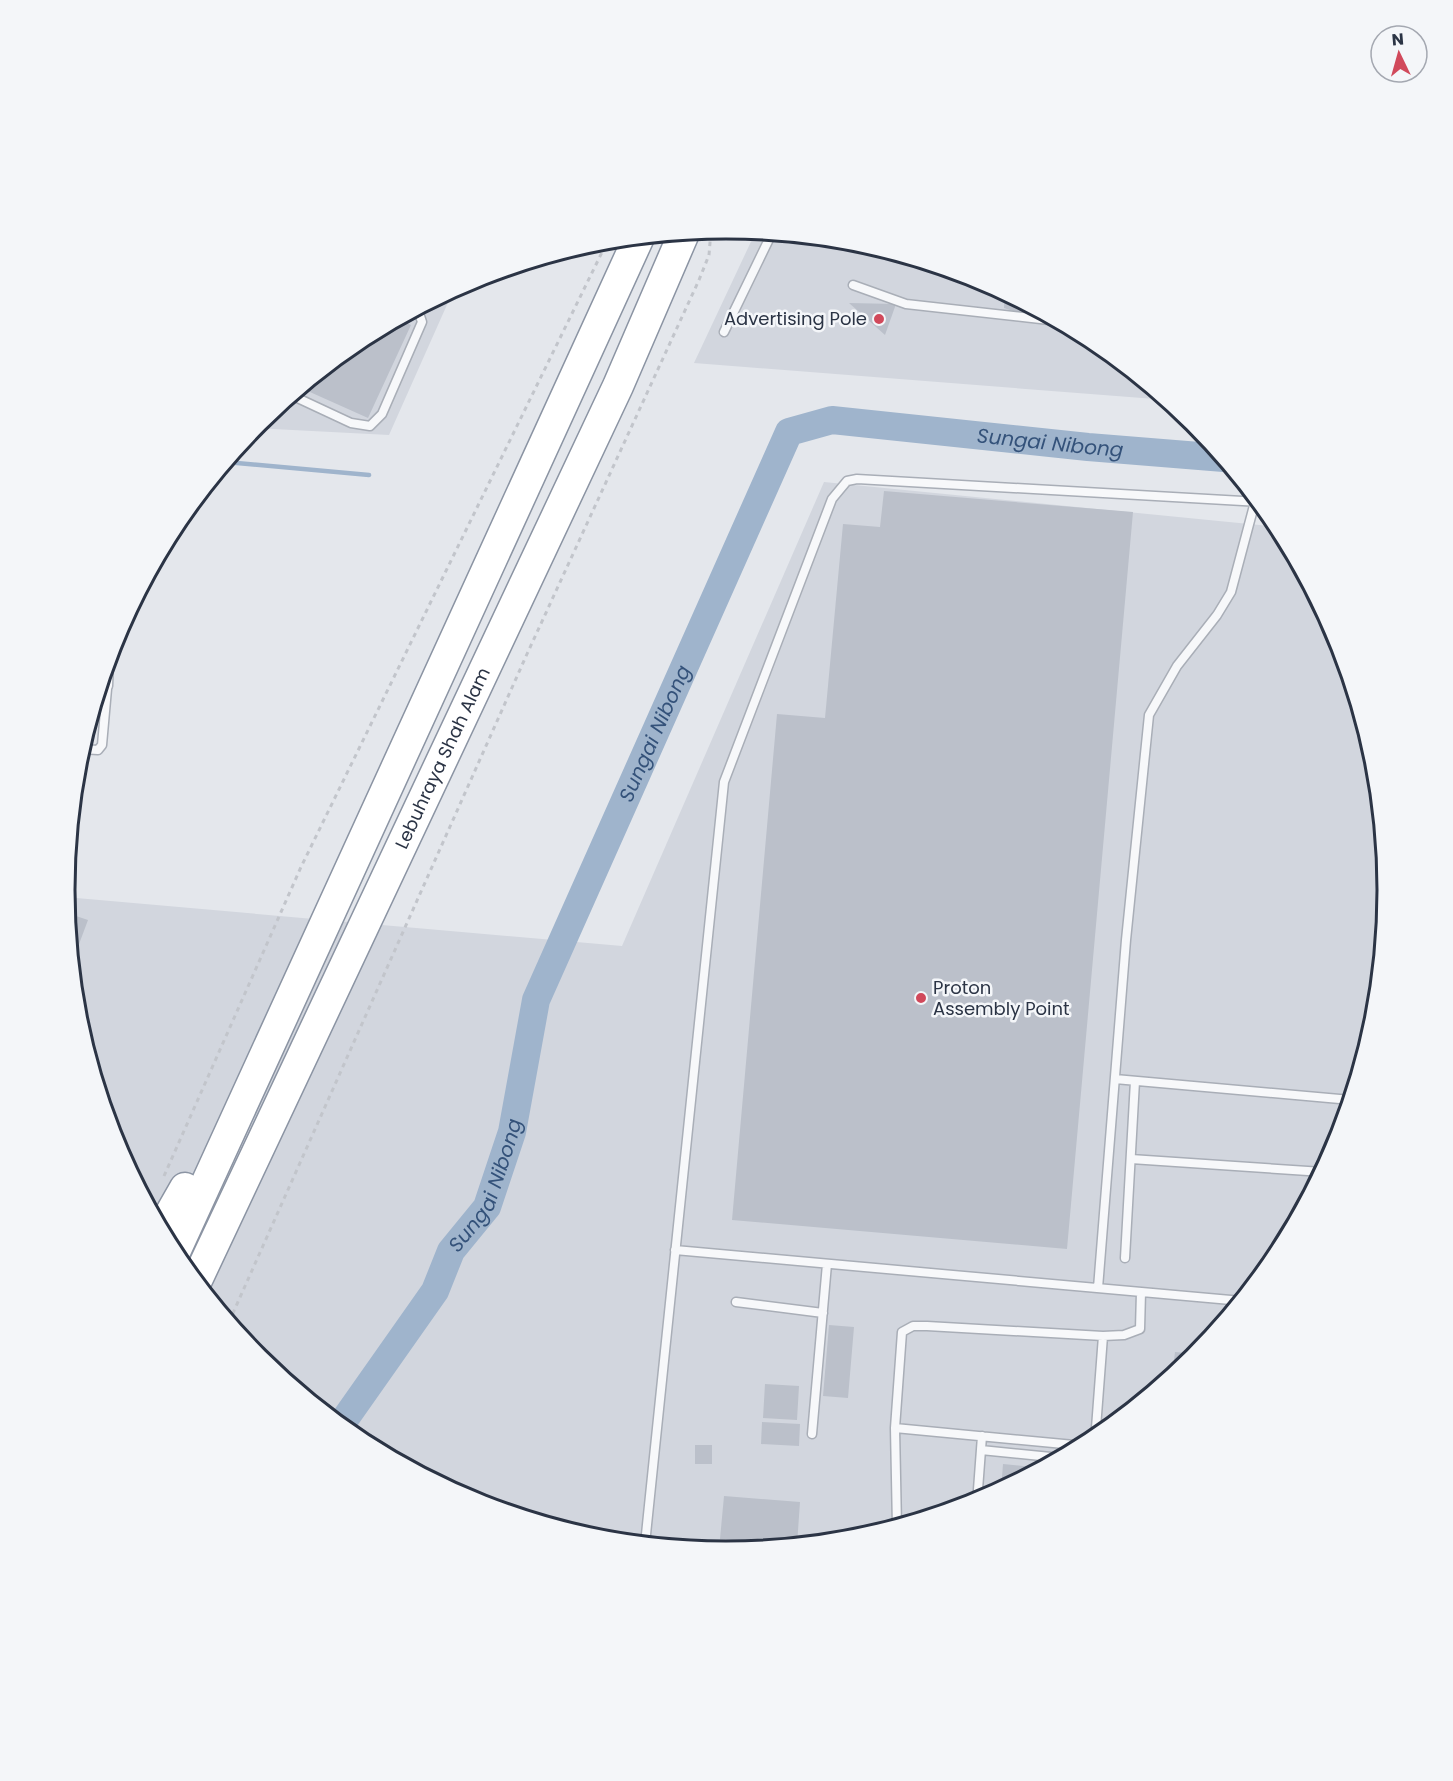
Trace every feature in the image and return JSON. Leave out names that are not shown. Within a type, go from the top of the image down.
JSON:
[{"type":"highway","name":"Lebuhraya Shah Alam","points":[[200,1273],[618,386],[681,240]]},
{"type":"highway","points":[[618,386],[665,313],[700,240]]},
{"type":"highway","name":"Lebuhraya Shah Alam","points":[[179,1243],[635,246]]},
{"type":"highway","points":[[166,1222],[264,1053]]},
{"type":"highway","points":[[203,1277],[210,1250]]},
{"type":"lane","points":[[724,332],[769,240]]},
{"type":"lane","points":[[853,285],[906,304],[1039,319]]},
{"type":"lane","points":[[299,399],[351,423],[370,426],[382,414],[422,322],[420,316]]},
{"type":"lane","points":[[646,1537],[724,782],[832,499],[847,481],[857,479],[1248,500]]},
{"type":"lane","points":[[1098,1288],[1126,940],[1149,715],[1177,666],[1217,615],[1231,592],[1254,510]]},
{"type":"lane","points":[[91,750],[98,750],[102,745],[103,704]]},
{"type":"lane","points":[[1115,1079],[1343,1099]]},
{"type":"lane","points":[[1125,1258],[1135,1081]]},
{"type":"lane","points":[[1131,1159],[1314,1171]]},
{"type":"lane","points":[[675,1250],[1232,1300]]},
{"type":"lane","points":[[812,1434],[827,1264]]},
{"type":"lane","points":[[897,1519],[895,1428],[902,1332],[907,1328],[927,1326],[1103,1336],[1124,1335],[1140,1329],[1141,1292]]},
{"type":"lane","points":[[736,1302],[823,1313]]},
{"type":"lane","points":[[1096,1426],[1103,1336]]},
{"type":"lane","points":[[895,1428],[1069,1444]]},
{"type":"lane","points":[[978,1491],[982,1436]]},
{"type":"lane","points":[[981,1450],[1049,1457]]},
{"type":"path","points":[[232,1314],[527,654],[699,280],[709,255],[710,239]]},
{"type":"path","points":[[164,1178],[301,867],[602,251]]},
{"type":"shaded area","points":[[752,240],[769,240],[854,252],[895,261],[976,289],[1052,326],[1123,374],[1153,399],[694,363]]},
{"type":"shaded area","points":[[448,301],[389,435],[267,429],[330,374],[365,349],[401,326]]},
{"type":"shaded area","points":[[824,482],[1266,526],[1311,602],[1343,681],[1356,722],[1372,805],[1377,848],[1377,933],[1372,976],[1356,1059],[1343,1100],[1311,1179],[1291,1216],[1243,1287],[1216,1320],[1156,1380],[1123,1407],[1052,1455],[1015,1475],[936,1507],[895,1520],[854,1529],[769,1541],[684,1541],[599,1529],[558,1520],[477,1492],[401,1455],[330,1407],[266,1351],[210,1287],[162,1216],[125,1140],[97,1059],[81,976],[75,898],[622,946]]},
{"type":"building","points":[[1004,301],[1036,317],[1033,318],[1004,308]]},
{"type":"building","name":"Advertising Pole","points":[[849,303],[896,304],[885,335]]},
{"type":"building","points":[[406,323],[411,325],[368,418],[309,391],[365,349]]},
{"type":"building","name":"Proton Assembly Point","points":[[884,491],[1133,512],[1067,1249],[732,1220],[777,714],[825,718],[843,524],[880,527]]},
{"type":"building","points":[[76,916],[88,920],[78,948]]},
{"type":"building","points":[[829,1325],[854,1327],[848,1398],[823,1396]]},
{"type":"building","points":[[1175,1352],[1185,1353],[1174,1364]]},
{"type":"building","points":[[765,1384],[799,1386],[797,1420],[763,1418]]},
{"type":"building","points":[[762,1422],[800,1424],[799,1446],[761,1444]]},
{"type":"building","points":[[695,1445],[712,1445],[712,1464],[695,1464]]},
{"type":"building","points":[[1003,1464],[1030,1467],[1015,1475],[1002,1481]]},
{"type":"building","points":[[724,1496],[800,1502],[798,1538],[751,1541],[720,1539]]},
{"type":"waterway","name":"Sungai Nibong","points":[[346,1418],[435,1291],[451,1251],[487,1207],[512,1132],[536,1000],[789,432],[832,420],[1088,447],[1212,457]]},
{"type":"waterway","points":[[235,463],[369,475]]},
{"type":"place","name":"Advertising Pole","points":[[879,319]]},
{"type":"place","name":"Proton Assembly Point","points":[[921,998]]}]
